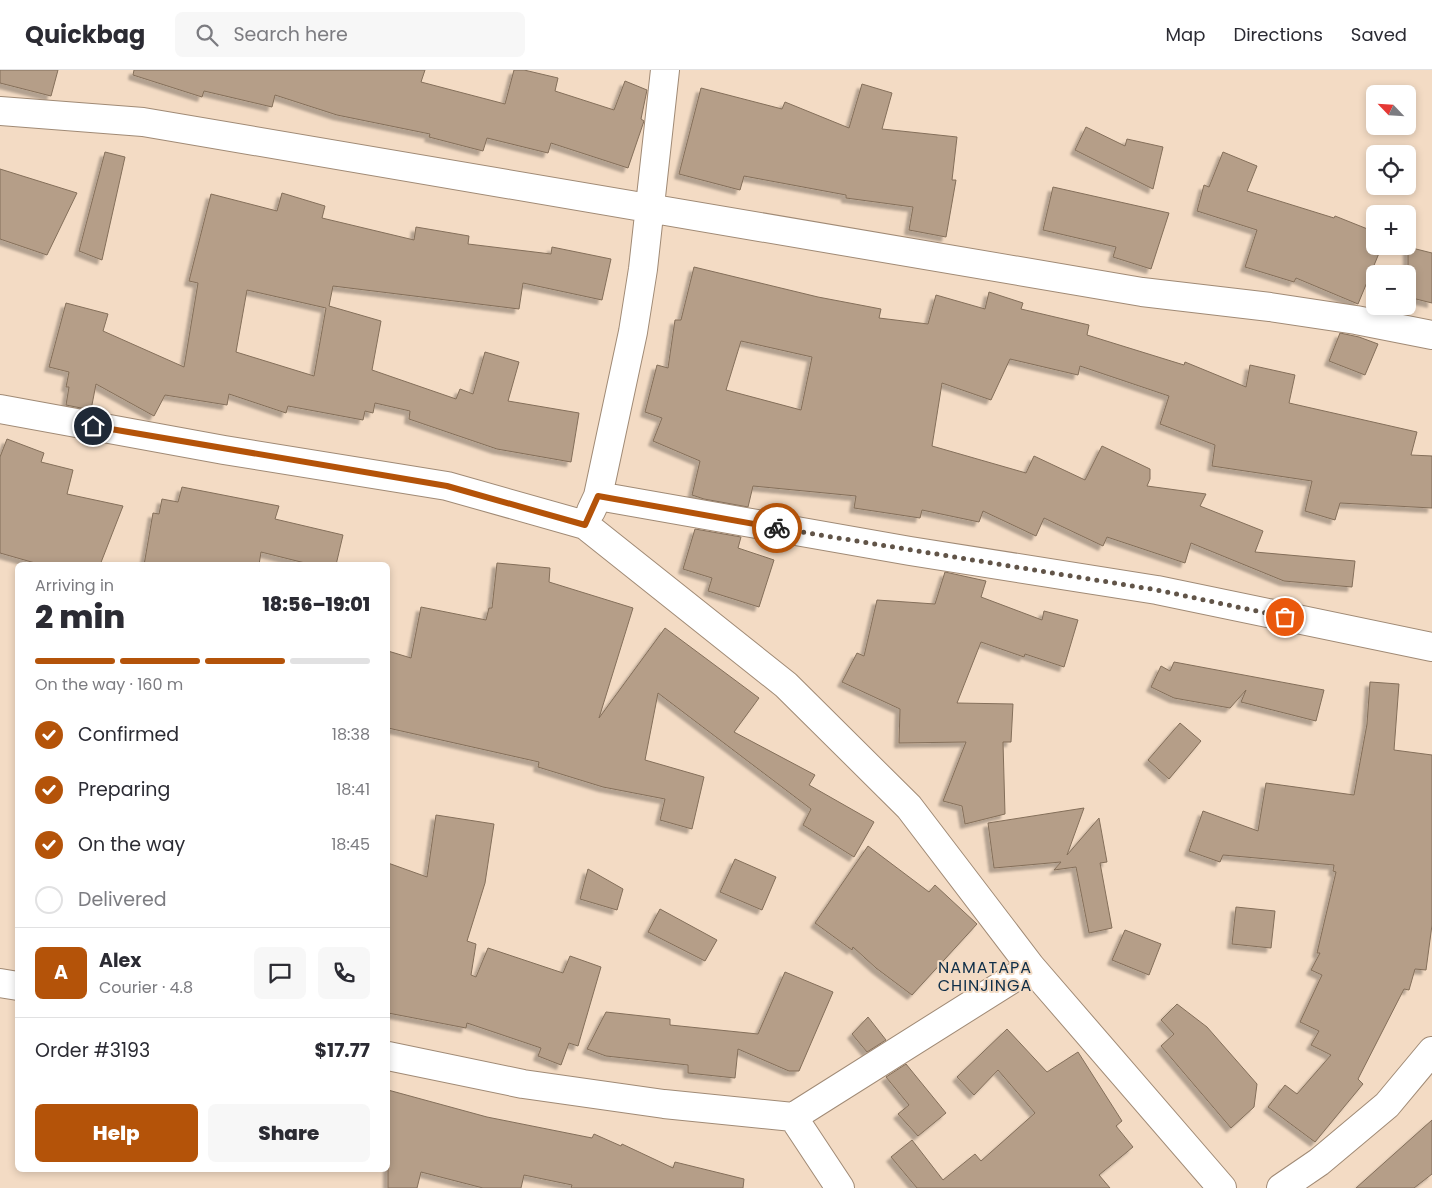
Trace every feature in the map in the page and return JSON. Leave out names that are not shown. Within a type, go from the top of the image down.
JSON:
[{"type":"street","points":[[585,525],[598,496],[633,332],[650,208],[665,70]]},
{"type":"street","points":[[0,112],[143,122],[1142,292],[1270,307],[1356,320],[1432,335]]},
{"type":"street","points":[[0,409],[224,450],[447,486],[585,525],[793,692],[909,806],[1031,966],[1222,1188]]},
{"type":"street","points":[[598,496],[910,551],[1157,590],[1432,648]]},
{"type":"street","points":[[390,1056],[523,1084],[664,1104],[793,1117],[1031,966]]},
{"type":"street","points":[[0,983],[15,986]]},
{"type":"street","points":[[1281,1188],[1318,1162],[1387,1105],[1432,1051]]},
{"type":"street","points":[[793,1117],[840,1188]]},
{"type":"building","points":[[0,70],[58,70],[51,96],[0,83]]},
{"type":"building","points":[[134,70],[425,70],[421,82],[505,104],[514,70],[524,70],[558,78],[555,91],[614,110],[625,81],[647,90],[641,119],[644,121],[628,168],[551,143],[548,153],[487,138],[483,151],[429,137],[430,134],[337,115],[275,95],[272,107],[204,91],[202,97],[133,75]]},
{"type":"building","points":[[862,84],[892,93],[882,129],[957,137],[952,180],[956,180],[946,237],[909,230],[913,207],[846,198],[846,195],[744,176],[740,190],[679,174],[701,88],[782,109],[785,102],[849,128]]},
{"type":"building","points":[[1086,127],[1125,146],[1127,139],[1163,147],[1153,189],[1075,150]]},
{"type":"building","points":[[105,152],[125,157],[102,260],[79,251]]},
{"type":"building","points":[[1223,152],[1257,166],[1247,191],[1334,218],[1335,216],[1366,228],[1366,255],[1378,255],[1374,265],[1366,265],[1366,285],[1358,304],[1296,278],[1294,282],[1245,267],[1257,230],[1197,211],[1204,185],[1209,187]]},
{"type":"building","points":[[0,169],[77,193],[47,255],[0,239]]},
{"type":"building","points":[[1053,187],[1169,213],[1151,269],[1113,257],[1116,247],[1043,230]]},
{"type":"building","points":[[282,193],[325,206],[322,218],[414,240],[416,227],[469,236],[468,244],[551,254],[552,247],[611,259],[602,300],[523,283],[519,309],[333,286],[329,306],[381,321],[372,370],[456,399],[460,389],[473,394],[485,352],[519,362],[508,401],[579,413],[571,462],[497,449],[409,419],[410,411],[375,403],[373,413],[365,411],[363,420],[288,406],[286,413],[229,394],[227,405],[165,395],[154,416],[96,384],[91,410],[66,405],[69,387],[66,387],[69,372],[49,367],[66,303],[108,314],[103,331],[184,367],[198,283],[189,281],[211,194],[277,211]],"holes":[[[247,290],[326,308],[314,376],[236,352]]]},
{"type":"building","points":[[1416,249],[1432,253],[1432,303],[1416,299],[1416,265],[1408,265],[1408,255],[1416,255]]},
{"type":"building","points":[[694,267],[818,297],[881,309],[879,318],[928,324],[936,295],[985,309],[989,292],[1023,303],[1021,309],[1089,325],[1087,335],[1184,365],[1185,362],[1246,387],[1250,365],[1295,375],[1289,403],[1417,432],[1411,455],[1432,456],[1432,508],[1340,503],[1335,520],[1305,511],[1312,481],[1212,466],[1215,445],[1160,424],[1169,396],[1080,366],[1078,375],[1010,359],[991,400],[942,383],[932,446],[1026,473],[1034,456],[1085,480],[1102,446],[1150,469],[1150,479],[1147,486],[1206,494],[1200,506],[1263,531],[1255,552],[1355,561],[1352,587],[1284,581],[1191,543],[1185,563],[1107,537],[1103,546],[1044,518],[1036,536],[983,511],[979,522],[922,510],[920,518],[854,508],[856,496],[753,486],[748,507],[704,499],[692,495],[700,461],[653,441],[662,418],[645,412],[657,365],[668,368],[675,320],[681,320]],"holes":[[[741,341],[812,357],[801,410],[726,390]]]},
{"type":"building","points":[[1340,333],[1378,344],[1365,375],[1329,361]]},
{"type":"building","points":[[7,439],[44,453],[41,462],[73,470],[67,494],[123,506],[101,562],[32,562],[0,553],[0,457]]},
{"type":"building","points":[[182,487],[279,506],[275,519],[343,535],[337,562],[301,562],[261,552],[259,562],[145,562],[153,513],[159,514],[162,499],[178,502]]},
{"type":"building","points":[[695,529],[741,537],[738,548],[774,560],[759,607],[708,591],[712,578],[683,569]]},
{"type":"building","points":[[497,563],[550,568],[549,582],[633,608],[599,718],[665,628],[759,698],[734,732],[815,775],[809,785],[874,822],[854,857],[803,825],[811,809],[658,693],[645,760],[704,777],[692,829],[660,820],[665,799],[603,787],[538,767],[539,762],[390,728],[390,652],[411,658],[421,607],[486,620],[489,608],[492,608]]},
{"type":"building","points":[[945,572],[986,581],[981,597],[1042,620],[1044,611],[1078,620],[1064,667],[1025,654],[1024,657],[981,642],[957,703],[1013,704],[1011,742],[1003,742],[1005,814],[965,824],[962,806],[943,801],[966,742],[899,743],[900,709],[842,682],[857,653],[864,656],[877,600],[935,604]]},
{"type":"building","points":[[1174,662],[1324,690],[1316,721],[1241,702],[1246,690],[1230,708],[1174,698],[1151,687],[1161,666],[1170,671]]},
{"type":"building","points":[[1370,682],[1399,684],[1394,750],[1432,755],[1432,925],[1426,970],[1415,969],[1409,990],[1404,989],[1358,1079],[1363,1084],[1315,1142],[1268,1107],[1285,1085],[1297,1094],[1331,1055],[1311,1045],[1319,1031],[1300,1022],[1322,975],[1311,970],[1320,953],[1317,953],[1336,872],[1333,871],[1334,865],[1223,855],[1220,862],[1189,851],[1203,811],[1258,831],[1266,783],[1354,795],[1367,724]]},
{"type":"building","points":[[1180,723],[1201,741],[1169,779],[1148,760]]},
{"type":"building","points":[[1084,808],[1067,855],[1099,818],[1107,862],[1100,863],[1112,928],[1089,933],[1076,867],[1054,870],[1061,862],[994,868],[988,823]]},
{"type":"building","points":[[436,815],[494,824],[485,883],[467,941],[476,944],[471,975],[476,977],[488,948],[563,973],[570,956],[601,967],[578,1046],[569,1043],[561,1065],[538,1056],[541,1048],[467,1023],[466,1028],[390,1013],[390,864],[427,877]]},
{"type":"building","points":[[868,846],[929,892],[935,885],[977,924],[912,995],[876,968],[853,947],[852,950],[815,923]]},
{"type":"building","points":[[735,859],[776,877],[762,910],[720,892]]},
{"type":"building","points":[[588,869],[623,889],[617,910],[580,899]]},
{"type":"building","points":[[1236,907],[1275,911],[1271,948],[1232,944]]},
{"type":"building","points":[[660,909],[717,940],[705,961],[648,932]]},
{"type":"building","points":[[1125,930],[1161,944],[1149,975],[1112,960]]},
{"type":"building","points":[[785,972],[833,992],[799,1071],[789,1071],[738,1049],[735,1078],[688,1073],[688,1065],[606,1056],[587,1049],[606,1012],[670,1019],[670,1025],[758,1034]]},
{"type":"building","points":[[1177,1004],[1207,1027],[1257,1084],[1254,1107],[1231,1128],[1161,1046],[1174,1034],[1161,1020]]},
{"type":"building","points":[[868,1017],[886,1040],[867,1052],[852,1034]]},
{"type":"building","points":[[1007,1029],[1047,1072],[1078,1052],[1122,1121],[1116,1126],[1133,1147],[1099,1175],[1110,1188],[917,1188],[891,1157],[912,1140],[943,1180],[975,1154],[981,1161],[1035,1113],[998,1070],[974,1095],[957,1077]]},
{"type":"building","points":[[906,1064],[946,1113],[918,1136],[898,1114],[909,1105],[886,1077]]},
{"type":"building","points":[[390,1091],[487,1117],[592,1138],[594,1134],[621,1146],[622,1144],[673,1168],[675,1162],[744,1179],[743,1188],[571,1188],[572,1185],[524,1175],[521,1188],[483,1188],[421,1172],[417,1188],[388,1188],[388,1172],[390,1172]]},
{"type":"building","points":[[1432,1120],[1432,1174],[1414,1188],[1356,1188]]},
{"type":"way so far","points":[[777,528],[1157,590],[1285,617]]},
{"type":"district","name":"NAMATAPA CHINJINGA","points":[[985,976]]},
{"type":"route","points":[[93,426],[224,450],[447,486],[585,525],[598,496],[777,528]]}]
